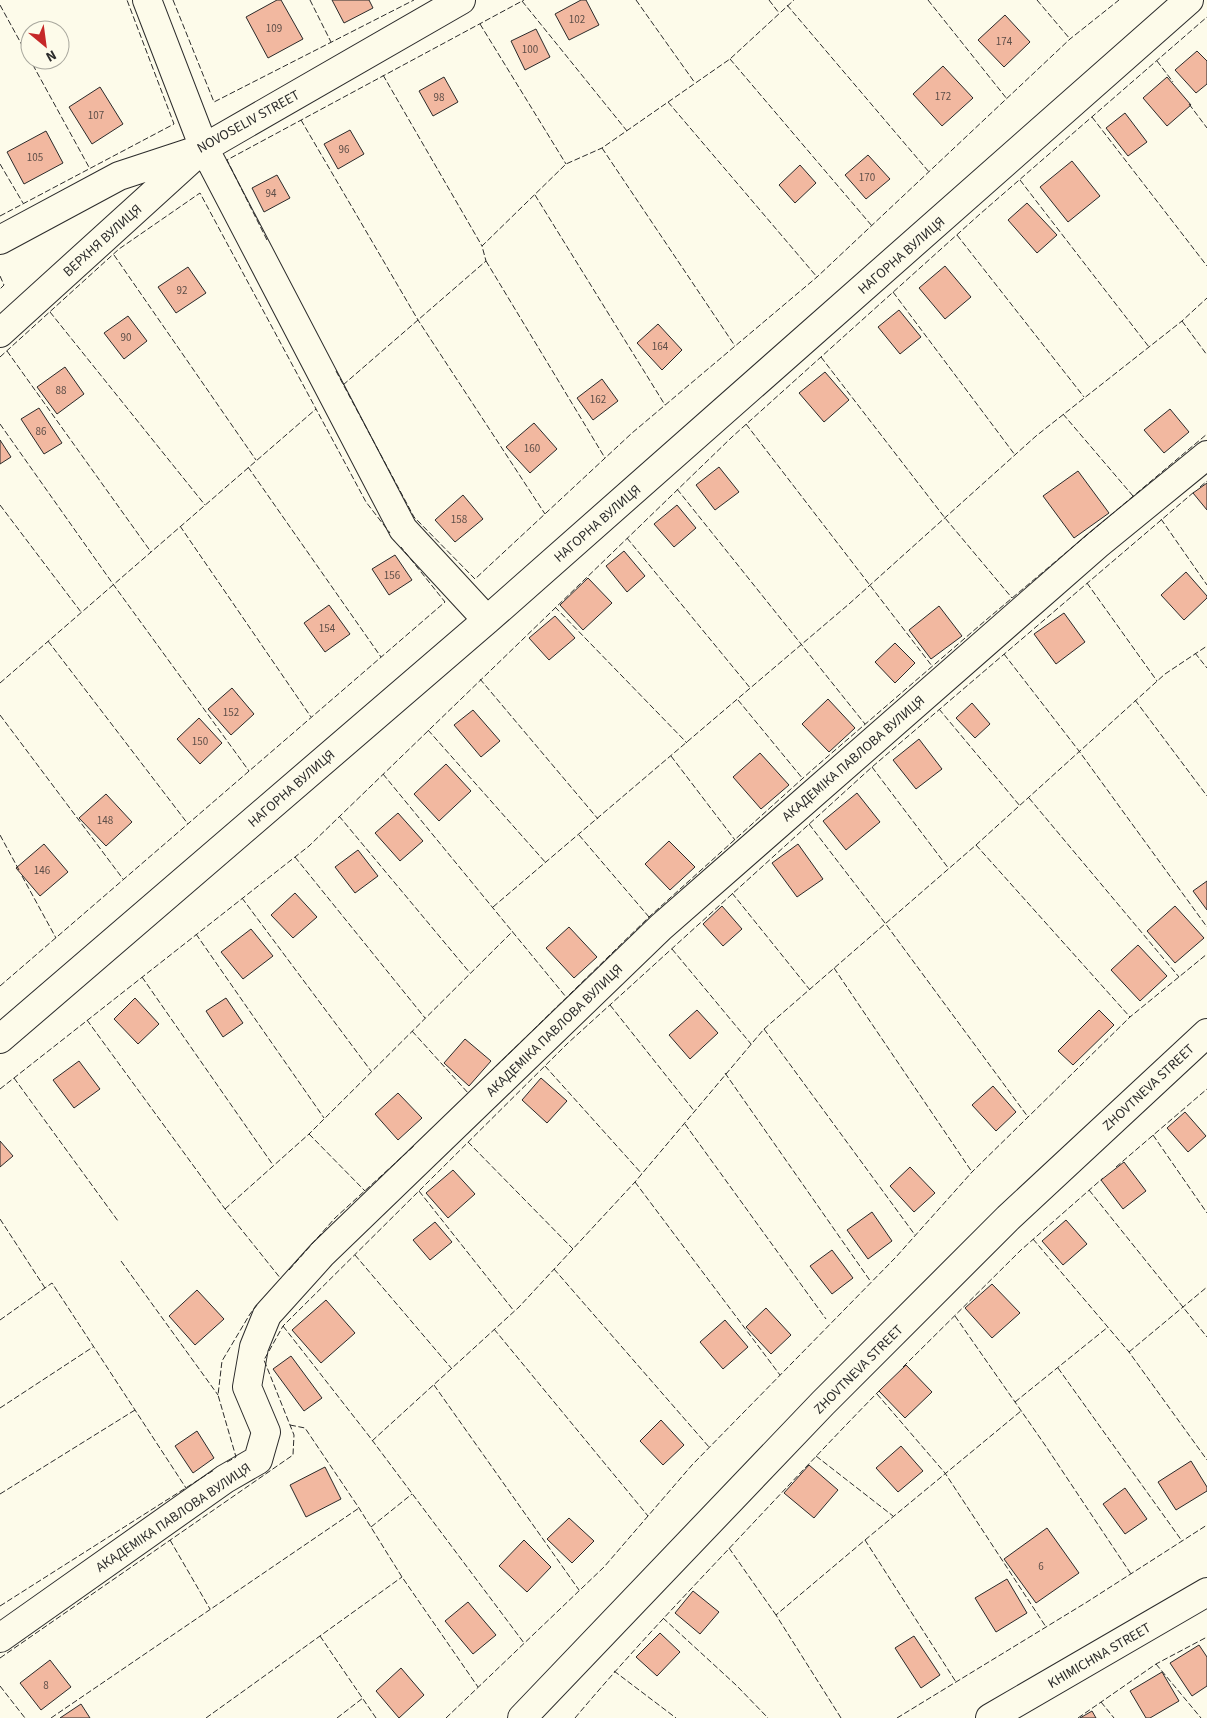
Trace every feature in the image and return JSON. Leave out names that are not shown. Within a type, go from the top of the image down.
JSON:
[{"type":"street","points":[[147,0],[204,148],[403,529],[487,620]]},
{"type":"street","name":"NOVOSELIV STREET","points":[[0,240],[119,176],[204,148],[461,0]]},
{"type":"street","name":"НАГОРНА ВУЛИЦЯ","points":[[0,1039],[487,620],[1189,0]]},
{"type":"street","name":"ВЕРХНЯ ВУЛИЦЯ","points":[[0,333],[204,148]]},
{"type":"street","name":"АКАДЕМІКА ПАВЛОВА ВУЛИЦЯ","points":[[0,1638],[225,1479],[258,1460],[266,1432],[246,1387],[254,1347],[267,1315],[322,1254],[661,927],[1097,545],[1207,454]]},
{"type":"street","name":"ZHOVTNEVA STREET","points":[[522,1718],[823,1403],[1008,1218],[1207,1033]]},
{"type":"street","name":"KHIMICHNA STREET","points":[[990,1718],[1207,1592]]},
{"type":"building","points":[[277,0],[281,0],[303,39],[268,58],[246,17]]},
{"type":"building","points":[[332,0],[369,0],[373,8],[344,23]]},
{"type":"building","points":[[581,0],[586,0],[599,25],[569,40],[555,14]]},
{"type":"building","points":[[1005,15],[1030,42],[1004,67],[978,40]]},
{"type":"building","points":[[536,29],[550,57],[525,70],[511,41]]},
{"type":"building","points":[[1197,51],[1207,61],[1207,84],[1196,93],[1175,70]]},
{"type":"building","points":[[943,66],[973,98],[942,126],[913,94]]},
{"type":"building","points":[[444,77],[458,102],[433,116],[419,91]]},
{"type":"building","points":[[1167,77],[1191,105],[1167,126],[1143,98]]},
{"type":"building","points":[[100,87],[123,124],[92,144],[69,107]]},
{"type":"building","points":[[1125,113],[1147,142],[1128,156],[1106,128]]},
{"type":"building","points":[[350,130],[364,154],[338,169],[324,144]]},
{"type":"building","points":[[46,131],[63,163],[24,184],[7,152]]},
{"type":"building","points":[[868,155],[890,179],[866,199],[845,175]]},
{"type":"building","points":[[1072,161],[1100,196],[1068,222],[1040,187]]},
{"type":"building","points":[[800,165],[816,183],[795,203],[779,185]]},
{"type":"building","points":[[277,175],[290,198],[264,212],[252,188]]},
{"type":"building","points":[[1027,203],[1057,235],[1037,253],[1008,220]]},
{"type":"building","points":[[945,266],[971,297],[945,319],[919,288]]},
{"type":"building","points":[[188,267],[206,293],[176,313],[158,287]]},
{"type":"building","points":[[899,310],[921,337],[900,354],[878,327]]},
{"type":"building","points":[[128,316],[147,341],[124,359],[104,333]]},
{"type":"building","points":[[658,324],[682,350],[662,370],[637,343]]},
{"type":"building","points":[[65,367],[84,394],[57,414],[37,387]]},
{"type":"building","points":[[825,372],[849,400],[824,422],[799,393]]},
{"type":"building","points":[[602,379],[618,401],[593,420],[577,398]]},
{"type":"building","points":[[39,408],[62,443],[44,454],[21,419]]},
{"type":"building","points":[[1170,409],[1189,432],[1164,453],[1144,430]]},
{"type":"building","points":[[534,423],[557,449],[530,473],[506,447]]},
{"type":"building","points":[[0,440],[11,457],[0,464]]},
{"type":"building","points":[[719,467],[739,492],[715,510],[696,485]]},
{"type":"building","points":[[1078,471],[1109,513],[1074,538],[1043,496]]},
{"type":"building","points":[[1207,483],[1207,510],[1193,493]]},
{"type":"building","points":[[463,495],[483,519],[455,542],[435,520]]},
{"type":"building","points":[[677,505],[696,528],[674,547],[654,524]]},
{"type":"building","points":[[624,551],[645,576],[627,592],[606,566]]},
{"type":"building","points":[[395,555],[412,580],[389,595],[372,569]]},
{"type":"building","points":[[1186,572],[1207,598],[1184,620],[1161,595]]},
{"type":"building","points":[[588,578],[612,603],[583,630],[560,605]]},
{"type":"building","points":[[329,605],[350,634],[325,652],[304,623]]},
{"type":"building","points":[[939,606],[962,636],[931,659],[909,630]]},
{"type":"building","points":[[1064,613],[1085,642],[1056,664],[1034,634]]},
{"type":"building","points":[[555,616],[575,638],[549,660],[529,638]]},
{"type":"building","points":[[895,643],[915,663],[895,683],[875,662]]},
{"type":"building","points":[[232,688],[254,714],[231,735],[208,709]]},
{"type":"building","points":[[828,699],[855,728],[829,752],[802,724]]},
{"type":"building","points":[[972,703],[990,724],[975,738],[956,718]]},
{"type":"building","points":[[473,710],[500,741],[481,757],[454,725]]},
{"type":"building","points":[[199,718],[222,743],[200,764],[177,739]]},
{"type":"building","points":[[919,739],[942,769],[916,789],[893,760]]},
{"type":"building","points":[[760,753],[789,785],[761,809],[733,777]]},
{"type":"building","points":[[446,764],[471,791],[439,821],[414,794]]},
{"type":"building","points":[[857,793],[880,822],[846,850],[823,821]]},
{"type":"building","points":[[106,794],[132,822],[106,846],[79,818]]},
{"type":"building","points":[[398,813],[423,841],[400,861],[375,833]]},
{"type":"building","points":[[669,841],[695,867],[670,890],[645,864]]},
{"type":"building","points":[[44,844],[68,872],[40,896],[16,868]]},
{"type":"building","points":[[798,844],[823,879],[797,897],[772,863]]},
{"type":"building","points":[[358,850],[378,876],[355,893],[335,867]]},
{"type":"building","points":[[1207,881],[1207,910],[1193,891]]},
{"type":"building","points":[[295,893],[317,917],[293,938],[271,915]]},
{"type":"building","points":[[722,906],[742,929],[723,946],[703,924]]},
{"type":"building","points":[[1175,906],[1204,938],[1175,963],[1147,931]]},
{"type":"building","points":[[569,927],[597,957],[574,978],[546,948]]},
{"type":"building","points":[[251,929],[273,956],[243,979],[221,952]]},
{"type":"building","points":[[1138,945],[1167,976],[1140,1001],[1111,970]]},
{"type":"building","points":[[135,998],[159,1024],[138,1044],[114,1019]]},
{"type":"building","points":[[226,998],[243,1023],[223,1037],[206,1011]]},
{"type":"building","points":[[697,1010],[718,1033],[690,1059],[669,1035]]},
{"type":"building","points":[[1099,1010],[1114,1025],[1073,1065],[1058,1051]]},
{"type":"building","points":[[465,1039],[491,1061],[469,1086],[444,1063]]},
{"type":"building","points":[[79,1061],[100,1089],[74,1108],[53,1080]]},
{"type":"building","points":[[541,1078],[567,1101],[547,1123],[522,1100]]},
{"type":"building","points":[[993,1086],[1016,1112],[996,1131],[972,1105]]},
{"type":"building","points":[[398,1093],[422,1118],[398,1140],[375,1114]]},
{"type":"building","points":[[1185,1112],[1206,1136],[1188,1152],[1167,1128]]},
{"type":"building","points":[[0,1141],[13,1156],[0,1167]]},
{"type":"building","points":[[1124,1162],[1146,1191],[1123,1209],[1101,1180]]},
{"type":"building","points":[[910,1167],[935,1193],[914,1212],[890,1186]]},
{"type":"building","points":[[453,1170],[475,1194],[448,1218],[426,1193]]},
{"type":"building","points":[[872,1212],[892,1241],[868,1259],[847,1230]]},
{"type":"building","points":[[1066,1220],[1087,1244],[1063,1265],[1042,1241]]},
{"type":"building","points":[[435,1222],[452,1242],[430,1260],[413,1240]]},
{"type":"building","points":[[832,1250],[853,1278],[832,1294],[810,1266]]},
{"type":"building","points":[[992,1284],[1020,1313],[992,1338],[965,1308]]},
{"type":"building","points":[[197,1290],[224,1319],[195,1345],[169,1316]]},
{"type":"building","points":[[326,1300],[355,1333],[321,1363],[292,1330]]},
{"type":"building","points":[[766,1308],[791,1335],[771,1354],[746,1327]]},
{"type":"building","points":[[725,1320],[748,1347],[723,1369],[700,1342]]},
{"type":"building","points":[[291,1356],[322,1398],[304,1411],[273,1369]]},
{"type":"building","points":[[906,1365],[932,1392],[905,1418],[879,1391]]},
{"type":"building","points":[[661,1420],[684,1445],[663,1465],[640,1441]]},
{"type":"building","points":[[197,1431],[214,1458],[193,1473],[175,1446]]},
{"type":"building","points":[[901,1446],[923,1471],[898,1492],[876,1468]]},
{"type":"building","points":[[1191,1461],[1207,1487],[1207,1491],[1176,1510],[1158,1482]]},
{"type":"building","points":[[809,1465],[838,1490],[814,1518],[784,1493]]},
{"type":"building","points":[[325,1467],[341,1499],[306,1517],[290,1485]]},
{"type":"building","points":[[1125,1488],[1147,1519],[1125,1534],[1103,1504]]},
{"type":"building","points":[[569,1518],[594,1541],[572,1563],[547,1539]]},
{"type":"building","points":[[1047,1528],[1079,1573],[1036,1603],[1004,1559]]},
{"type":"building","points":[[524,1540],[551,1567],[527,1592],[499,1566]]},
{"type":"building","points":[[1007,1579],[1027,1613],[996,1632],[975,1598]]},
{"type":"building","points":[[693,1591],[719,1612],[700,1634],[675,1613]]},
{"type":"building","points":[[468,1602],[496,1635],[473,1654],[445,1621]]},
{"type":"building","points":[[660,1633],[680,1652],[657,1676],[636,1657]]},
{"type":"building","points":[[914,1636],[940,1675],[921,1688],[895,1648]]},
{"type":"building","points":[[1199,1645],[1207,1657],[1207,1686],[1192,1696],[1170,1663]]},
{"type":"building","points":[[50,1660],[71,1687],[41,1710],[20,1683]]},
{"type":"building","points":[[401,1668],[424,1695],[399,1718],[376,1691]]},
{"type":"building","points":[[1162,1672],[1179,1701],[1150,1718],[1146,1718],[1130,1691]]},
{"type":"building","points":[[81,1704],[90,1718],[60,1718]]},
{"type":"building","points":[[1092,1711],[1096,1718],[1080,1718]]},
{"type":"fence","points":[[0,216],[174,124],[127,0]]},
{"type":"fence","points":[[173,0],[214,102],[414,0]]},
{"type":"fence","points":[[310,0],[331,42]]},
{"type":"fence","points":[[267,240],[227,160],[524,0]]},
{"type":"fence","points":[[636,0],[695,83]]},
{"type":"fence","points":[[769,0],[779,13]]},
{"type":"fence","points":[[343,385],[486,261],[482,246],[566,164],[602,148],[730,59],[794,0]]},
{"type":"fence","points":[[928,0],[1007,99]]},
{"type":"fence","points":[[1037,0],[1070,39]]},
{"type":"fence","points":[[336,371],[414,517],[475,579],[632,433],[817,277],[1070,39],[1119,0]]},
{"type":"fence","points":[[522,1],[627,131]]},
{"type":"fence","points":[[0,5],[90,169]]},
{"type":"fence","points":[[787,5],[929,172]]},
{"type":"fence","points":[[0,1089],[309,846],[732,437],[980,214],[1207,17]]},
{"type":"fence","points":[[480,24],[566,164]]},
{"type":"fence","points":[[730,59],[872,226]]},
{"type":"fence","points":[[1157,61],[1173,82]]},
{"type":"fence","points":[[383,75],[482,246]]},
{"type":"fence","points":[[668,102],[817,277]]},
{"type":"fence","points":[[1189,104],[1207,128]]},
{"type":"fence","points":[[1092,117],[1207,266]]},
{"type":"fence","points":[[301,120],[418,320],[545,514]]},
{"type":"fence","points":[[602,148],[735,346]]},
{"type":"fence","points":[[0,164],[23,203]]},
{"type":"fence","points":[[1020,180],[1149,347]]},
{"type":"fence","points":[[0,357],[119,249],[200,193],[366,502],[390,533]]},
{"type":"fence","points":[[535,195],[665,405]]},
{"type":"fence","points":[[957,235],[1084,397]]},
{"type":"fence","points":[[114,255],[256,460]]},
{"type":"fence","points":[[486,261],[605,458]]},
{"type":"fence","points":[[0,276],[4,285],[0,289]]},
{"type":"fence","points":[[893,292],[1015,455]]},
{"type":"fence","points":[[493,907],[849,604],[1036,436],[1182,321],[1207,298]]},
{"type":"fence","points":[[50,312],[205,505]]},
{"type":"fence","points":[[1182,321],[1207,355]]},
{"type":"fence","points":[[7,351],[151,552]]},
{"type":"fence","points":[[821,357],[945,518],[1012,598]]},
{"type":"fence","points":[[0,683],[316,409]]},
{"type":"fence","points":[[1063,414],[1133,496]]},
{"type":"fence","points":[[0,424],[249,771]]},
{"type":"fence","points":[[746,424],[932,666]]},
{"type":"fence","points":[[490,1072],[649,917],[812,770],[986,620],[1207,434]]},
{"type":"fence","points":[[248,467],[381,657]]},
{"type":"fence","points":[[1200,487],[1207,481]]},
{"type":"fence","points":[[677,489],[865,724]]},
{"type":"fence","points":[[0,1658],[293,1455],[294,1435],[264,1360],[283,1326],[568,1043],[872,767],[1194,492]]},
{"type":"fence","points":[[0,505],[81,612]]},
{"type":"fence","points":[[1161,519],[1207,585]]},
{"type":"fence","points":[[180,526],[311,717]]},
{"type":"fence","points":[[627,538],[751,689]]},
{"type":"fence","points":[[0,986],[445,602],[401,547]]},
{"type":"fence","points":[[1087,583],[1157,681]]},
{"type":"fence","points":[[555,607],[687,743]]},
{"type":"fence","points":[[48,641],[188,824]]},
{"type":"fence","points":[[372,1441],[519,1307],[635,1182],[764,1029],[976,845],[1165,674],[1207,646]]},
{"type":"fence","points":[[1195,653],[1207,668]]},
{"type":"fence","points":[[1004,654],[1079,751],[1207,927]]},
{"type":"fence","points":[[480,679],[598,819]]},
{"type":"fence","points":[[738,700],[803,779]]},
{"type":"fence","points":[[1135,700],[1207,796]]},
{"type":"fence","points":[[939,709],[1020,806]]},
{"type":"fence","points":[[0,715],[123,879]]},
{"type":"fence","points":[[428,730],[546,863]]},
{"type":"fence","points":[[671,756],[735,840]]},
{"type":"fence","points":[[872,767],[949,869]]},
{"type":"fence","points":[[383,774],[566,997]]},
{"type":"fence","points":[[1029,798],[1179,977]]},
{"type":"fence","points":[[339,816],[470,973]]},
{"type":"fence","points":[[809,824],[885,923],[1028,1117]]},
{"type":"fence","points":[[0,835],[19,870]]},
{"type":"fence","points":[[579,835],[649,917]]},
{"type":"fence","points":[[976,845],[1130,1017]]},
{"type":"fence","points":[[295,857],[425,1018]]},
{"type":"fence","points":[[22,876],[56,938]]},
{"type":"fence","points":[[732,893],[810,990]]},
{"type":"fence","points":[[242,898],[371,1071]]},
{"type":"fence","points":[[225,1209],[309,1134],[513,931]]},
{"type":"fence","points":[[196,934],[324,1118]]},
{"type":"fence","points":[[672,949],[751,1044]]},
{"type":"fence","points":[[446,1718],[604,1567],[692,1465],[896,1257],[972,1172],[1130,1017],[1207,954]]},
{"type":"fence","points":[[834,968],[972,1172]]},
{"type":"fence","points":[[142,977],[273,1165]]},
{"type":"fence","points":[[610,1005],[695,1112]]},
{"type":"fence","points":[[87,1020],[225,1209],[281,1279]]},
{"type":"fence","points":[[764,1029],[915,1235]]},
{"type":"fence","points":[[412,1031],[469,1094]]},
{"type":"fence","points":[[545,1066],[642,1174]]},
{"type":"fence","points":[[725,1073],[871,1282]]},
{"type":"fence","points":[[14,1078],[118,1221]]},
{"type":"fence","points":[[1116,1167],[1207,1089]]},
{"type":"fence","points":[[685,1124],[826,1319]]},
{"type":"fence","points":[[309,1134],[365,1191]]},
{"type":"fence","points":[[1153,1135],[1207,1213]]},
{"type":"fence","points":[[468,1142],[573,1249]]},
{"type":"fence","points":[[289,1270],[335,1218],[415,1145]]},
{"type":"fence","points":[[903,1367],[1021,1250],[1103,1178]]},
{"type":"fence","points":[[635,1182],[780,1375]]},
{"type":"fence","points":[[1089,1190],[1207,1337]]},
{"type":"fence","points":[[419,1191],[514,1311]]},
{"type":"fence","points":[[0,1219],[45,1288]]},
{"type":"fence","points":[[1033,1239],[1129,1352],[1207,1460]]},
{"type":"fence","points":[[355,1255],[452,1369]]},
{"type":"fence","points":[[121,1261],[218,1395]]},
{"type":"fence","points":[[554,1269],[709,1447]]},
{"type":"fence","points":[[0,1320],[52,1283],[186,1488]]},
{"type":"fence","points":[[1129,1352],[1207,1287]]},
{"type":"fence","points":[[227,1462],[236,1457],[218,1395],[222,1361],[257,1305]]},
{"type":"fence","points":[[955,1316],[1045,1445],[1131,1574]]},
{"type":"fence","points":[[283,1326],[369,1436],[524,1643]]},
{"type":"fence","points":[[1015,1402],[1108,1327]]},
{"type":"fence","points":[[494,1329],[648,1516]]},
{"type":"fence","points":[[0,1408],[93,1347]]},
{"type":"fence","points":[[1058,1368],[1182,1541]]},
{"type":"fence","points":[[434,1385],[579,1590]]},
{"type":"fence","points":[[575,1718],[666,1616],[880,1390]]},
{"type":"fence","points":[[877,1394],[945,1473],[1046,1627]]},
{"type":"fence","points":[[0,1494],[135,1410]]},
{"type":"fence","points":[[865,1540],[1021,1411]]},
{"type":"fence","points":[[290,1425],[305,1428],[359,1508],[402,1577],[478,1687]]},
{"type":"fence","points":[[816,1456],[893,1516]]},
{"type":"fence","points":[[0,1606],[214,1470]]},
{"type":"fence","points":[[371,1527],[412,1494]]},
{"type":"fence","points":[[51,1718],[359,1508]]},
{"type":"fence","points":[[897,1718],[1087,1602],[1207,1525]]},
{"type":"fence","points":[[170,1540],[210,1609]]},
{"type":"fence","points":[[841,1718],[776,1615],[865,1540],[956,1682]]},
{"type":"fence","points":[[729,1548],[776,1615]]},
{"type":"fence","points":[[206,1718],[402,1577]]},
{"type":"fence","points":[[663,1618],[736,1685],[768,1718]]},
{"type":"fence","points":[[320,1636],[376,1718]]},
{"type":"fence","points":[[1078,1718],[1156,1664],[1207,1637]]},
{"type":"fence","points":[[1156,1664],[1201,1718]]},
{"type":"fence","points":[[614,1671],[676,1718]]},
{"type":"fence","points":[[0,1686],[25,1718]]},
{"type":"fence","points":[[337,1718],[363,1698]]},
{"type":"fence","points":[[1101,1702],[1114,1718]]}]
